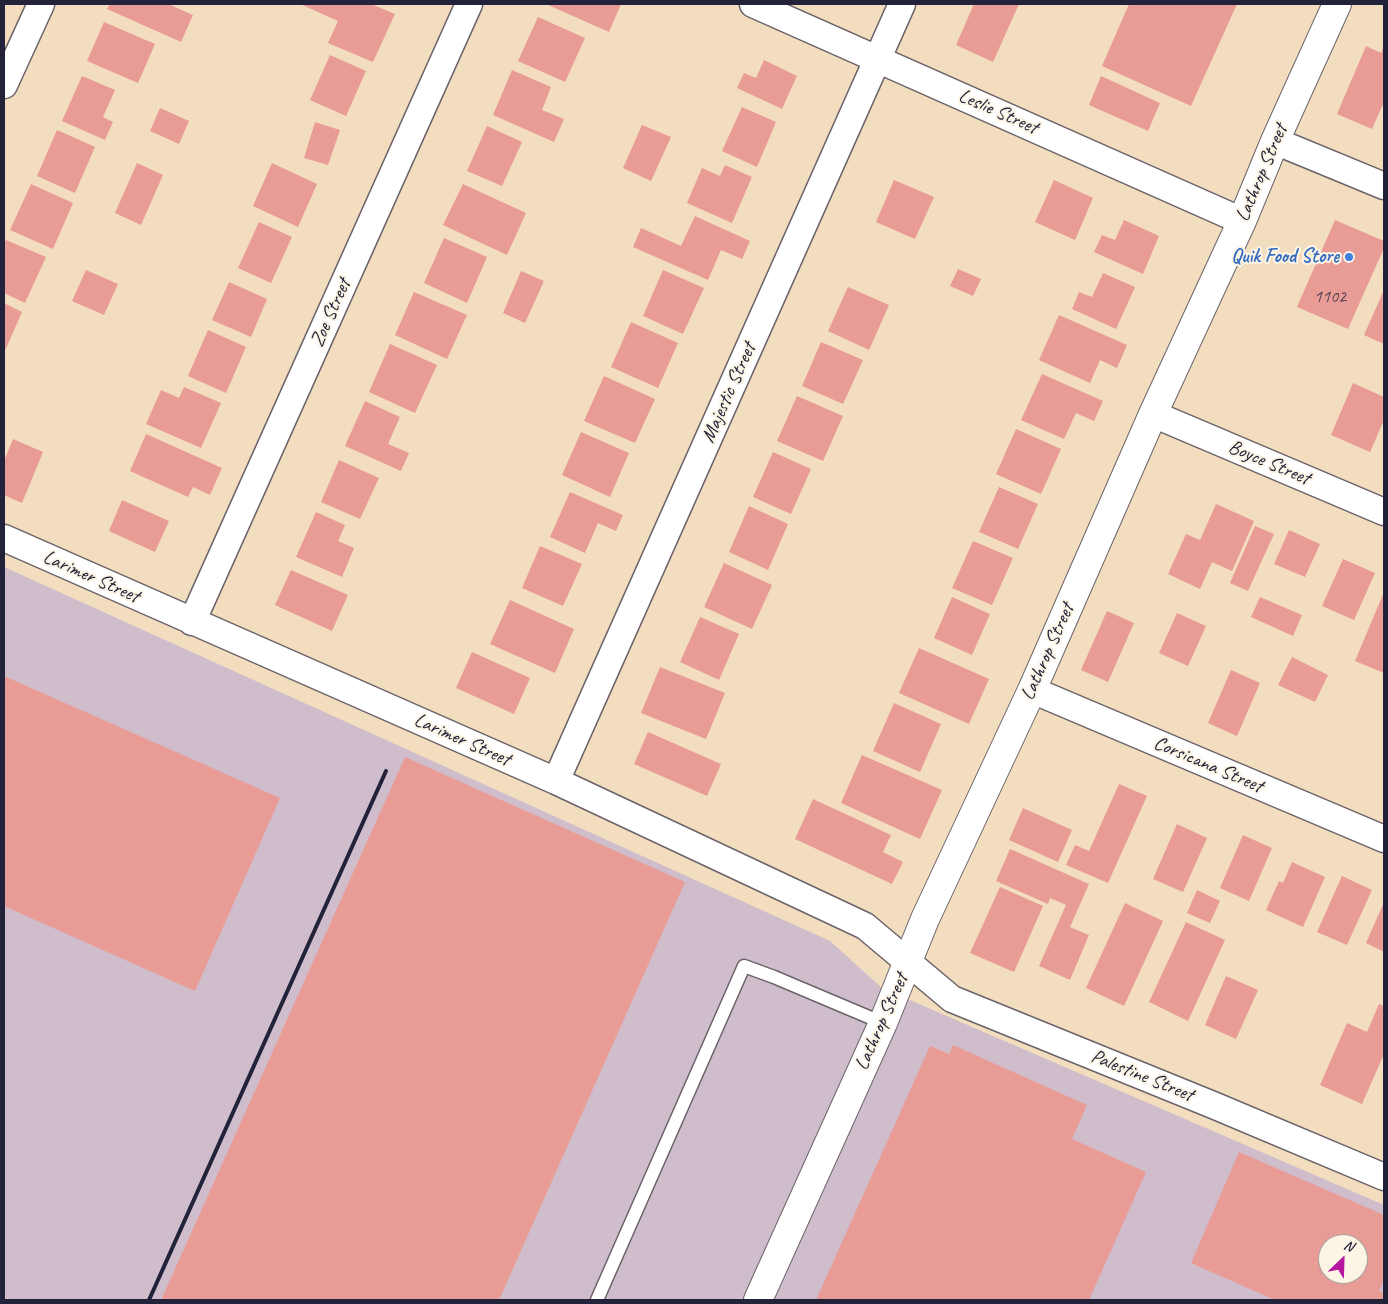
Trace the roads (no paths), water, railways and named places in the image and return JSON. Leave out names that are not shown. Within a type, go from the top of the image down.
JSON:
[{"type":"street","points":[[4,85],[40,4]]},
{"type":"street","name":"Zoe Street","points":[[192,622],[469,4]]},
{"type":"street","name":"Leslie Street","points":[[753,4],[1242,221]]},
{"type":"street","name":"Majestic Street","points":[[556,782],[902,4]]},
{"type":"street","name":"Lathrop Street","points":[[758,1300],[883,1023],[925,919],[1032,690],[1153,414],[1242,221],[1337,4]]},
{"type":"street","points":[[1276,141],[1384,186]]},
{"type":"street","name":"Boyce Street","points":[[1153,414],[1384,512]]},
{"type":"street","name":"Larimer Street","points":[[4,538],[556,782],[865,926],[908,962]]},
{"type":"street","name":"Corsicana Street","points":[[1032,690],[1384,839]]},
{"type":"street","name":"Palestine Street","points":[[908,962],[952,999],[1384,1177]]},
{"type":"lane","points":[[597,1300],[744,966],[883,1023]]},
{"type":"railway","points":[[149,1300],[386,771]]},
{"type":"place","name":"Quik Food Store","points":[[1349,257]]}]
